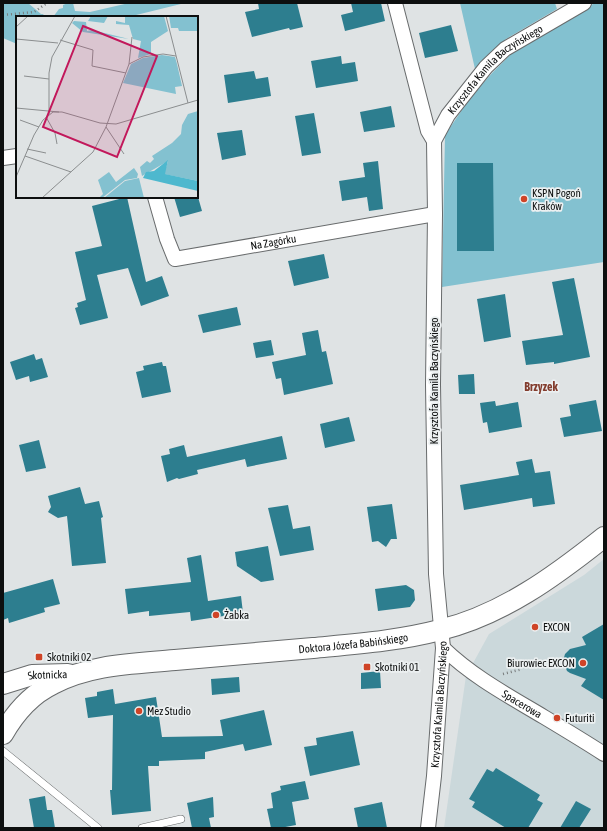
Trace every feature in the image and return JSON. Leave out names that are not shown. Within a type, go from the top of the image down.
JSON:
[{"type":"main road","name":"Doktora Józefa Babińskiego","points":[[76,674],[96,668],[396,640],[442,639],[474,619],[526,592],[561,571],[604,537]]},
{"type":"main road","name":"Skotnicka","points":[[4,683],[32,675],[76,674]]},
{"type":"main road","name":"Skotnicka","points":[[10,718],[34,695],[53,684],[76,674]]},
{"type":"main road","name":"Skotnicka","points":[[4,683],[13,688],[10,718]]},
{"type":"street","points":[[395,3],[428,131],[434,141]]},
{"type":"street","name":"Krzysztofa Kamila Baczyńskiego","points":[[428,828],[434,776],[442,639],[436,574],[433,393],[435,214],[434,141],[448,115],[460,99],[486,67],[505,49],[584,3]]},
{"type":"street","points":[[3,158],[16,156]]},
{"type":"street","name":"Na Zagórku","points":[[155,198],[167,239],[175,259],[435,214]]},
{"type":"street","name":"Spacerowa","points":[[442,639],[451,656],[491,686],[604,754]]},
{"type":"lane","points":[[3,752],[98,828]]},
{"type":"lane","points":[[142,828],[181,819]]},
{"type":"path","points":[[3,15],[34,12],[47,3]]},
{"type":"shaded area","points":[[3,3],[28,3],[41,14],[44,14],[41,16],[16,16],[16,44],[3,38]]},
{"type":"shaded area","points":[[73,3],[75,11],[90,12],[129,3],[185,3],[132,16],[54,16],[59,9],[63,8],[63,5]]},
{"type":"shaded area","points":[[460,3],[555,3],[557,9],[506,39],[475,69]]},
{"type":"shaded area","name":"KSPN Pogoń Kraków","points":[[595,3],[604,3],[604,262],[442,287],[445,135],[470,98],[511,54],[577,12]]},
{"type":"shaded area","points":[[604,559],[604,828],[444,828],[466,676],[489,634],[584,575]]},
{"type":"building","points":[[258,3],[297,3],[303,27],[290,30],[289,28],[252,37],[245,12],[259,9]]},
{"type":"building","points":[[351,3],[381,3],[385,21],[345,31],[341,15],[353,12]]},
{"type":"building","points":[[451,25],[458,51],[425,58],[419,33]]},
{"type":"building","points":[[341,56],[342,64],[355,62],[358,81],[316,88],[311,61]]},
{"type":"building","points":[[254,71],[256,79],[268,77],[271,96],[228,103],[224,75]]},
{"type":"building","points":[[391,106],[395,127],[364,132],[360,112]]},
{"type":"building","points":[[314,113],[321,153],[302,156],[295,116]]},
{"type":"building","points":[[242,130],[246,155],[222,160],[217,133]]},
{"type":"building","points":[[378,161],[383,209],[369,211],[367,197],[342,201],[339,181],[365,177],[363,163]]},
{"type":"building","points":[[457,163],[493,163],[494,251],[457,251]]},
{"type":"building","points":[[198,197],[202,211],[180,217],[174,198]]},
{"type":"building","points":[[127,198],[146,282],[162,276],[169,296],[141,306],[128,268],[97,275],[108,318],[80,325],[75,308],[78,307],[77,303],[86,300],[75,252],[102,246],[92,206]]},
{"type":"building","points":[[324,254],[329,278],[294,286],[288,261]]},
{"type":"building","points":[[574,278],[590,357],[554,364],[554,362],[526,365],[522,341],[563,335],[552,282]]},
{"type":"building","points":[[505,294],[511,337],[484,342],[477,299]]},
{"type":"building","points":[[237,307],[241,325],[203,333],[198,315]]},
{"type":"building","points":[[318,330],[322,352],[326,351],[333,384],[284,395],[281,378],[276,379],[272,362],[306,355],[302,333]]},
{"type":"building","points":[[271,340],[274,355],[256,358],[253,343]]},
{"type":"building","points":[[34,354],[36,360],[42,358],[48,377],[30,382],[29,376],[16,380],[10,362]]},
{"type":"building","points":[[162,362],[163,366],[166,366],[171,392],[142,398],[136,372],[144,370],[143,366]]},
{"type":"building","points":[[474,374],[475,394],[459,394],[458,375]]},
{"type":"building","points":[[596,400],[602,431],[564,437],[560,418],[571,416],[569,405]]},
{"type":"building","points":[[495,401],[496,406],[518,402],[522,427],[489,433],[487,422],[483,423],[480,403]]},
{"type":"building","points":[[349,417],[355,441],[325,448],[320,424]]},
{"type":"building","points":[[282,436],[287,459],[247,467],[245,459],[197,470],[198,474],[179,479],[177,478],[167,482],[161,456],[170,454],[169,449],[184,445],[187,457]]},
{"type":"building","points":[[39,440],[46,468],[26,472],[19,445]]},
{"type":"building","points":[[532,459],[535,473],[550,471],[555,504],[533,507],[532,498],[464,510],[460,485],[519,475],[516,462]]},
{"type":"building","points":[[80,487],[85,504],[99,501],[103,517],[101,518],[106,563],[72,566],[67,516],[58,518],[48,512],[51,507],[48,496]]},
{"type":"building","points":[[392,504],[397,539],[391,539],[386,547],[378,541],[372,542],[367,507]]},
{"type":"building","points":[[288,505],[293,529],[310,526],[314,550],[280,556],[268,508]]},
{"type":"building","points":[[268,546],[274,580],[261,582],[237,566],[235,552]]},
{"type":"building","points":[[201,555],[208,601],[241,596],[243,613],[191,621],[190,612],[149,616],[149,611],[128,614],[125,589],[191,582],[187,558]]},
{"type":"building","points":[[53,579],[60,604],[44,608],[45,612],[9,623],[8,618],[3,620],[3,593]]},
{"type":"building","points":[[406,585],[414,590],[415,600],[410,607],[378,611],[375,589]]},
{"type":"building","name":"Biurowiec EXCON","points":[[604,624],[604,700],[581,686],[586,679],[567,671],[563,661],[565,654],[570,649],[586,645],[582,637]]},
{"type":"building","points":[[380,671],[381,688],[361,689],[361,673]]},
{"type":"building","points":[[239,677],[240,692],[212,695],[211,679]]},
{"type":"building","points":[[113,689],[115,704],[156,697],[162,737],[223,736],[220,720],[264,710],[272,745],[245,751],[243,744],[205,752],[205,759],[159,761],[159,766],[148,766],[151,811],[112,815],[110,790],[112,790],[113,715],[88,718],[85,698],[97,696],[97,692]]},
{"type":"building","points":[[353,731],[360,765],[310,776],[304,747],[317,745],[316,738]]},
{"type":"building","points":[[496,768],[540,795],[537,800],[543,803],[528,828],[506,828],[472,807],[475,802],[469,799],[487,769],[493,772]]},
{"type":"building","points":[[305,781],[309,799],[292,802],[296,825],[271,828],[267,809],[273,808],[271,793],[281,790],[280,786]]},
{"type":"building","points":[[45,796],[47,810],[52,810],[55,828],[34,828],[29,799]]},
{"type":"building","points":[[213,797],[214,817],[209,818],[211,828],[192,828],[187,803]]},
{"type":"building","points":[[576,801],[591,809],[579,828],[560,828]]},
{"type":"building","points":[[382,802],[387,828],[358,828],[354,808]]},
{"type":"place","name":"KSPN Pogoń Kraków","points":[[524,199]]},
{"type":"place","name":"Żabka","points":[[216,615]]},
{"type":"place","name":"EXCON","points":[[535,627]]},
{"type":"place","name":"Skotniki 02","points":[[39,657]]},
{"type":"place","name":"Biurowiec EXCON","points":[[583,663]]},
{"type":"place","name":"Skotniki 01","points":[[367,667]]},
{"type":"place","name":"Mez Studio","points":[[139,711]]},
{"type":"place","name":"Futuriti","points":[[557,718]]},
{"type":"district","name":"Brzyzek","points":[[541,387]]}]
